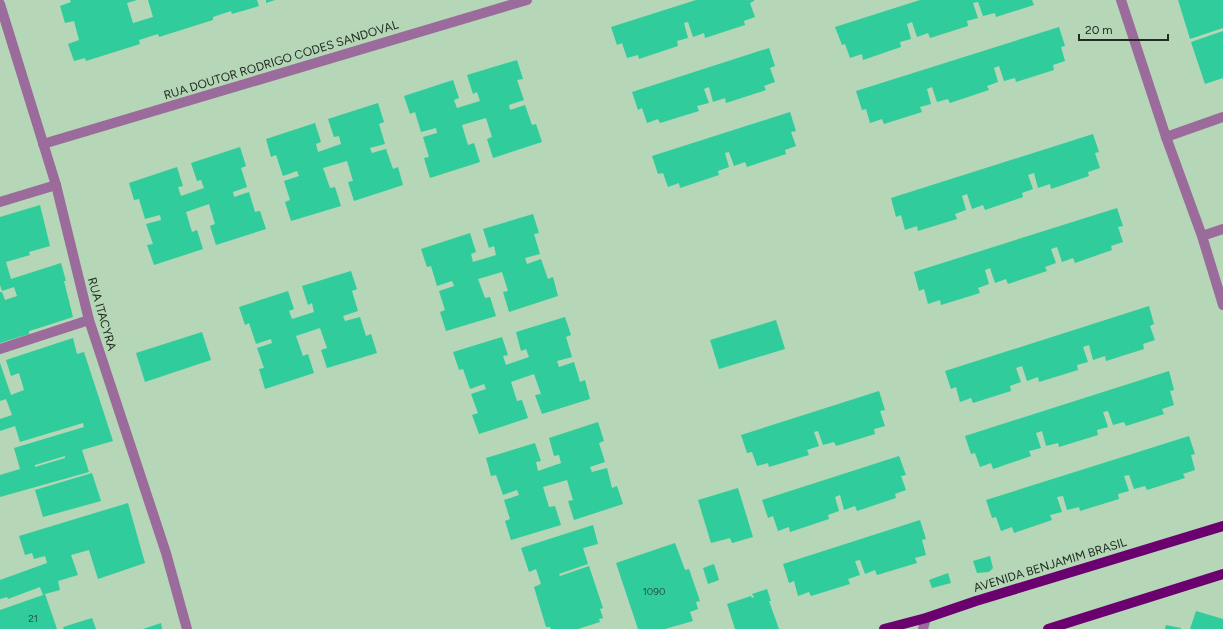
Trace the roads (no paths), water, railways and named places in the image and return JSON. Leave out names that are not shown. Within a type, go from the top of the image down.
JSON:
[{"type":"main road","name":"AVENIDA BENJAMIM BRASIL","points":[[884,629],[926,618],[1223,526]]},
{"type":"main road","points":[[1048,629],[1223,574]]},
{"type":"street","name":"RUA DOUTOR RODRIGO CODES SANDOVAL","points":[[43,144],[527,0]]},
{"type":"street","points":[[1121,0],[1166,137],[1202,236],[1223,305]]},
{"type":"street","name":"RUA ITACYRA","points":[[0,4],[56,185],[89,320],[166,553],[187,629]]},
{"type":"street","points":[[1166,137],[1223,117]]},
{"type":"street","points":[[0,202],[56,185]]},
{"type":"street","points":[[1202,236],[1223,229]]},
{"type":"street","points":[[0,349],[89,320]]},
{"type":"street","points":[[923,629],[926,618]]}]
